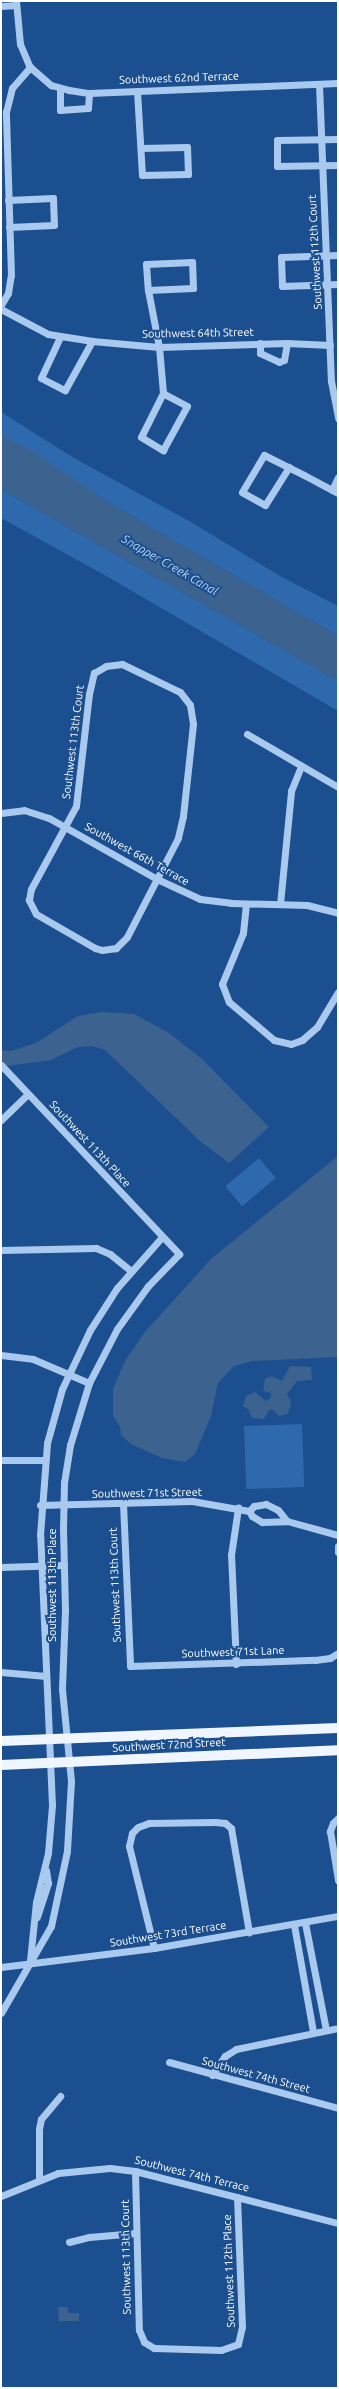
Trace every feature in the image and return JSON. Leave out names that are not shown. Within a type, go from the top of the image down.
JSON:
[{"type":"main road","name":"Southwest 72nd Street","points":[[1,1741],[338,1728]]},
{"type":"main road","name":"Southwest 72nd Street","points":[[1,1765],[338,1750]]},
{"type":"street","points":[[1,6],[16,3],[20,44],[30,67],[15,81],[5,96],[3,124],[11,275],[8,293],[1,306]]},
{"type":"street","name":"Southwest 62nd Terrace","points":[[30,67],[44,80],[60,88],[89,93],[338,83]]},
{"type":"street","name":"Southwest 112th Court","points":[[319,84],[330,342],[334,361],[332,388],[338,418]]},
{"type":"street","points":[[60,88],[60,110],[88,108],[89,93]]},
{"type":"street","points":[[137,91],[142,175],[188,174],[187,147],[141,148]]},
{"type":"street","points":[[338,138],[277,140],[277,166],[338,165]]},
{"type":"street","points":[[8,200],[53,198],[54,226],[9,227]]},
{"type":"street","points":[[338,255],[280,257],[282,286],[338,284]]},
{"type":"street","points":[[148,290],[193,288],[192,262],[146,264],[148,290],[159,347],[163,393],[141,437],[163,450],[187,406],[163,393]]},
{"type":"street","name":"Southwest 64th Street","points":[[1,309],[36,328],[60,337],[92,342],[159,347],[330,342],[338,340]]},
{"type":"street","points":[[60,337],[41,378],[65,390],[92,342]]},
{"type":"street","points":[[260,343],[260,353],[279,362],[284,360],[287,343]]},
{"type":"street","points":[[288,468],[265,505],[242,492],[264,455],[335,492],[338,478]]},
{"type":"street","name":"Southwest 113th Court","points":[[110,665],[125,665],[178,690],[191,708],[193,724],[182,824],[157,879],[127,937],[116,948],[95,948],[36,914],[29,904],[31,889],[66,827],[76,806],[89,694],[94,673],[110,665]]},
{"type":"street","points":[[247,734],[338,787]]},
{"type":"street","points":[[280,904],[291,791],[301,766]]},
{"type":"street","name":"Southwest 66th Terrace","points":[[1,813],[24,810],[49,818],[157,879],[200,899],[246,904],[307,905],[338,913]]},
{"type":"street","points":[[246,904],[243,933],[224,976],[223,990],[229,1002],[270,1038],[287,1044],[302,1040],[317,1027],[338,992]]},
{"type":"street","name":"Southwest 113th Place","points":[[1,1065],[179,1254],[127,1313],[109,1342],[89,1383],[70,1445],[63,1505],[64,1565],[62,1674],[69,1762],[68,1839],[59,1899],[51,1926],[1,2013]]},
{"type":"street","points":[[1,1120],[28,1094]]},
{"type":"street","name":"Southwest 113th Place","points":[[30,1964],[36,1921],[37,1897],[46,1867],[52,1822],[52,1763],[46,1676],[40,1505],[44,1460],[53,1417],[69,1374],[90,1330],[131,1271],[162,1237]]},
{"type":"street","points":[[1,1250],[96,1248],[110,1254],[131,1271]]},
{"type":"street","points":[[1,1355],[33,1360],[89,1383]]},
{"type":"street","points":[[1,1460],[44,1460]]},
{"type":"street","name":"Southwest 71st Street","points":[[40,1505],[192,1501],[249,1511]]},
{"type":"street","name":"Southwest 113th Court","points":[[123,1503],[130,1666]]},
{"type":"street","points":[[287,1521],[278,1510],[269,1505],[261,1504],[249,1511],[252,1516],[262,1522],[287,1521],[338,1535]]},
{"type":"street","points":[[236,1664],[231,1555],[238,1508]]},
{"type":"street","points":[[338,1546],[338,1552]]},
{"type":"street","points":[[1,1567],[64,1565]]},
{"type":"street","name":"Southwest 71st Lane","points":[[130,1666],[236,1664],[320,1660],[337,1654]]},
{"type":"street","points":[[1,1672],[46,1676]]},
{"type":"street","points":[[338,1818],[333,1822],[330,1831],[338,1880]]},
{"type":"street","points":[[154,1948],[129,1846],[130,1836],[135,1829],[149,1823],[215,1822],[225,1824],[231,1828],[249,1932]]},
{"type":"street","name":"Southwest 113th Place","points":[[36,1921],[48,1883],[46,1867]]},
{"type":"street","points":[[45,1895],[59,1899]]},
{"type":"street","name":"Southwest 73rd Terrace","points":[[1,1968],[154,1948],[294,1925],[338,1916]]},
{"type":"street","points":[[305,1923],[326,2030]]},
{"type":"street","points":[[294,1925],[313,2032]]},
{"type":"street","points":[[212,2075],[226,2056],[236,2049],[338,2028]]},
{"type":"street","name":"Southwest 74th Street","points":[[169,2062],[212,2075],[338,2108]]},
{"type":"street","points":[[39,2179],[39,2129],[42,2119],[60,2096]]},
{"type":"street","name":"Southwest 74th Terrace","points":[[1,2196],[39,2179],[88,2168],[135,2171],[338,2223]]},
{"type":"street","name":"Southwest 113th Court","points":[[135,2171],[138,2322],[144,2342]]},
{"type":"street","name":"Southwest 112th Place","points":[[144,2342],[160,2348],[210,2350],[230,2348],[238,2344],[242,2327],[237,2197]]},
{"type":"street","points":[[69,2242],[89,2237],[136,2233]]},
{"type":"shaded area","points":[[1,412],[74,458],[191,522],[280,576],[338,606],[338,636],[116,507],[1,435]]},
{"type":"shaded area","points":[[1,489],[338,681],[338,711],[108,577],[1,518]]},
{"type":"shaded area","points":[[259,1158],[276,1178],[242,1206],[225,1186]]},
{"type":"shaded area","points":[[302,1424],[304,1487],[246,1489],[244,1426]]},
{"type":"water","name":"Snapper Creek Canal","points":[[1,435],[29,449],[116,507],[338,636],[338,681],[1,489]]},
{"type":"water","points":[[102,1012],[134,1014],[169,1033],[202,1059],[269,1127],[229,1163],[200,1141],[105,1050],[92,1046],[78,1047],[51,1060],[1,1067],[1,1050],[11,1051],[36,1043],[78,1016]]},
{"type":"water","points":[[338,1156],[338,1357],[252,1361],[234,1366],[218,1383],[211,1416],[195,1454],[185,1462],[162,1458],[131,1444],[121,1435],[120,1427],[113,1416],[113,1389],[125,1361],[144,1333],[212,1258]]},
{"type":"water","points":[[290,1366],[311,1367],[312,1380],[297,1381],[287,1394],[291,1402],[288,1414],[279,1416],[272,1409],[269,1410],[264,1419],[252,1418],[249,1410],[243,1406],[246,1396],[255,1392],[266,1401],[271,1398],[271,1393],[263,1391],[265,1379],[272,1376],[282,1381]]},
{"type":"water","points":[[58,2307],[68,2307],[68,2313],[79,2313],[79,2321],[59,2321]]}]
